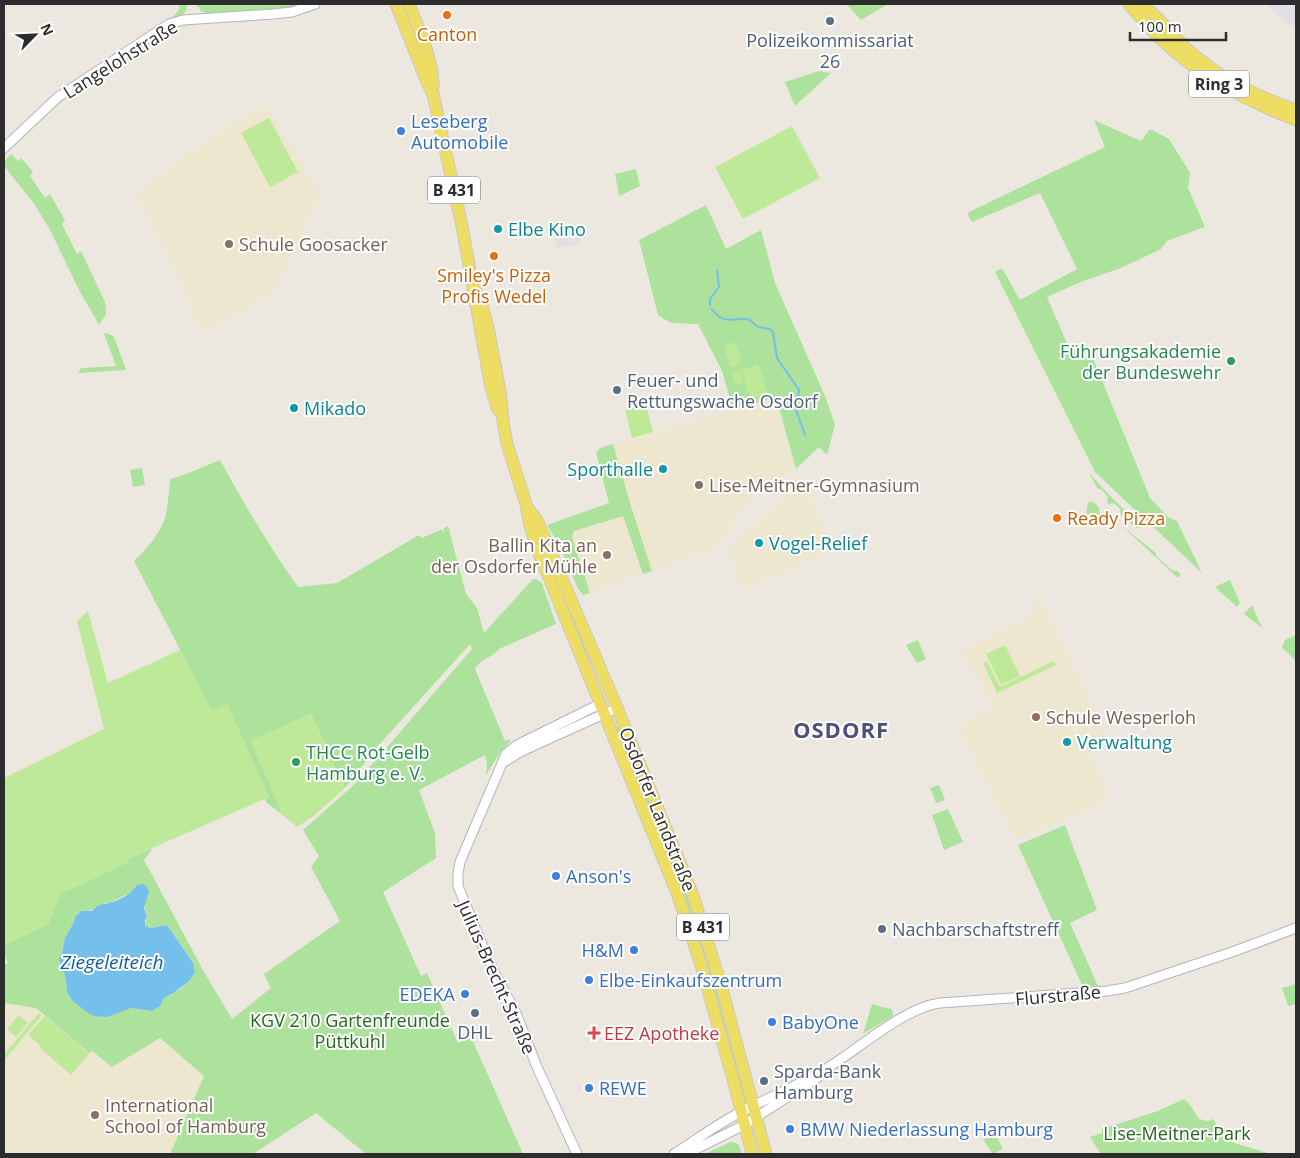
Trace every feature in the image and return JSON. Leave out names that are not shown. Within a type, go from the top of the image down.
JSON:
[{"type":"main road","name":"Osdorfer Landstraße","points":[[396,4],[433,94],[474,286],[478,325],[491,388],[503,421],[526,504],[530,526],[539,553],[655,836],[686,917],[752,1154]]},
{"type":"main road","name":"Osdorfer Landstraße","points":[[409,4],[434,80],[433,94]]},
{"type":"main road","name":"Ring 3","points":[[1129,4],[1143,22],[1162,41],[1186,62],[1213,81],[1263,107],[1296,120]]},
{"type":"main road","name":"Ring 3","points":[[1141,4],[1188,50],[1213,70],[1266,100],[1296,110]]},
{"type":"main road","name":"Osdorfer Landstraße","points":[[526,504],[537,520],[617,708],[693,896],[717,970],[766,1154]]},
{"type":"street","name":"Langelohstraße","points":[[4,148],[58,97],[169,24],[193,18],[292,12],[315,4]]},
{"type":"street","name":"Julius-Brecht-Straße","points":[[577,1154],[537,1067],[516,1013],[494,972],[475,928],[458,886],[458,873],[460,862],[506,754],[513,748],[602,709],[617,708]]},
{"type":"street","name":"Flurstraße","points":[[755,1112],[808,1085],[828,1068],[903,1018],[928,1006],[1120,989],[1296,928]]},
{"type":"street","points":[[674,1154],[741,1112],[755,1112]]},
{"type":"street","points":[[686,1154],[744,1125],[755,1112]]},
{"type":"street","name":"Julius-Brecht-Straße","points":[[567,1132],[584,1154]]},
{"type":"shaded area","points":[[1264,4],[1296,4],[1296,29]]},
{"type":"shaded area","name":"Schule Goosacker","points":[[268,105],[321,195],[273,293],[203,333],[136,192],[228,126]]},
{"type":"shaded area","points":[[580,235],[582,244],[557,248],[555,239]]},
{"type":"shaded area","name":"Lise-Meitner-Gymnasium","points":[[776,397],[796,469],[750,501],[714,549],[652,571],[613,444]]},
{"type":"shaded area","points":[[805,480],[833,551],[742,589],[727,549]]},
{"type":"shaded area","name":"Ballin Kita an der Osdorfer Mühle","points":[[623,515],[643,574],[590,593],[572,537],[574,531]]},
{"type":"shaded area","name":"Schule Wesperloh","points":[[1037,599],[1044,603],[1093,705],[1109,744],[1089,752],[1110,800],[1017,840],[976,766],[977,763],[958,727],[993,707],[961,650],[1029,618]]},
{"type":"shaded area","name":"International School of Hamburg","points":[[4,1003],[35,1008],[89,1053],[92,1051],[112,1067],[160,1038],[205,1076],[170,1154],[4,1154]]},
{"type":"green space","points":[[187,4],[184,13],[169,21],[178,11],[180,5]]},
{"type":"green space","points":[[196,4],[303,4],[288,8],[207,13],[201,11]]},
{"type":"green space","points":[[846,4],[888,4],[861,20]]},
{"type":"green space","points":[[819,71],[831,73],[795,106],[785,82]]},
{"type":"green space","points":[[269,118],[298,172],[270,187],[241,133]]},
{"type":"green space","points":[[1094,120],[1141,141],[1150,129],[1169,139],[1190,173],[1188,188],[1205,227],[1167,241],[1161,249],[1121,268],[1083,281],[1047,297],[1066,341],[1079,356],[1093,358],[1150,498],[1168,517],[1177,521],[1202,573],[1095,472],[995,272],[1002,268],[1020,300],[1077,269],[1040,193],[972,222],[967,213],[1105,147]]},
{"type":"green space","points":[[792,126],[820,178],[743,219],[715,167]]},
{"type":"green space","points":[[11,154],[18,161],[21,158],[33,172],[30,176],[45,198],[50,194],[65,220],[62,224],[77,254],[81,251],[105,302],[106,314],[99,325],[35,205],[4,166],[4,162]]},
{"type":"green space","points":[[636,169],[640,186],[619,196],[615,174]]},
{"type":"green space","points":[[706,205],[726,249],[761,230],[775,283],[825,396],[835,425],[827,455],[819,447],[796,469],[776,397],[733,410],[722,371],[698,324],[671,323],[658,315],[639,240]]},
{"type":"green space","points":[[107,333],[114,337],[126,370],[78,373],[81,368],[116,366],[104,334]]},
{"type":"green space","points":[[735,342],[742,363],[731,367],[724,346]]},
{"type":"green space","points":[[758,364],[768,393],[751,399],[741,370]]},
{"type":"green space","points":[[740,371],[744,382],[736,385],[732,374]]},
{"type":"green space","points":[[646,404],[653,432],[632,438],[625,410]]},
{"type":"green space","points":[[613,444],[652,571],[643,574],[623,516],[574,531],[572,537],[590,593],[583,595],[578,589],[559,545],[547,525],[609,503],[596,453],[600,448]]},
{"type":"green space","name":"KGV 210 Gartenfreunde Püttkuhl","points":[[220,460],[257,525],[298,587],[337,583],[419,535],[422,538],[442,529],[444,534],[444,528],[448,526],[466,594],[477,608],[484,633],[533,579],[542,583],[556,624],[499,649],[481,662],[475,669],[505,741],[510,739],[510,742],[501,751],[486,775],[487,763],[485,755],[419,790],[435,833],[436,858],[383,892],[421,976],[427,973],[458,1043],[471,1037],[523,1154],[366,1154],[316,1113],[253,1154],[170,1154],[204,1076],[160,1038],[112,1067],[92,1051],[89,1053],[36,1008],[4,1003],[4,965],[8,963],[4,953],[4,945],[48,924],[60,894],[128,862],[127,859],[153,848],[144,860],[204,972],[232,1019],[271,988],[264,974],[340,921],[311,867],[319,856],[303,830],[356,783],[472,649],[470,644],[378,746],[345,788],[311,714],[251,741],[281,810],[280,813],[267,803],[265,799],[269,797],[227,705],[212,711],[134,561],[153,540],[164,522],[170,479]],"holes":[[[137,885],[147,914],[145,926],[151,928],[167,925],[193,963],[189,981],[179,990],[164,998],[160,1006],[152,1011],[131,1008],[123,1010],[72,1000],[66,988],[65,975],[59,960],[65,938],[75,917],[105,903],[108,904],[133,891]]]},
{"type":"green space","points":[[142,468],[145,485],[133,487],[130,470]]},
{"type":"green space","points":[[1089,473],[1126,511],[1124,516],[1121,516],[1120,509],[1114,503],[1108,504],[1108,497],[1101,489],[1098,489]]},
{"type":"green space","points":[[1088,502],[1093,502],[1099,507],[1100,516],[1095,523],[1090,523],[1086,516]]},
{"type":"green space","points":[[1128,514],[1141,525],[1138,529],[1125,519]]},
{"type":"green space","points":[[1122,526],[1156,553],[1156,556],[1173,571],[1181,574],[1178,578]]},
{"type":"green space","points":[[1230,580],[1240,603],[1237,607],[1215,587]]},
{"type":"green space","points":[[1252,605],[1262,628],[1244,614]]},
{"type":"green space","points":[[88,611],[108,683],[180,650],[212,710],[227,705],[269,797],[127,859],[128,862],[60,894],[48,924],[4,945],[4,778],[104,729],[77,621]]},
{"type":"green space","points":[[1296,635],[1296,661],[1282,647],[1285,640]]},
{"type":"green space","points":[[918,640],[926,659],[917,663],[906,645]]},
{"type":"green space","points":[[1005,645],[1020,676],[1001,685],[986,654]]},
{"type":"green space","points":[[987,661],[1000,687],[1054,661],[1056,665],[997,693],[983,663]]},
{"type":"green space","name":"THCC Rot-Gelb Hamburg e. V.","points":[[311,714],[345,788],[315,815],[297,827],[280,813],[281,810],[250,741]]},
{"type":"green space","points":[[619,726],[683,882],[709,956],[703,958],[679,884],[615,728]]},
{"type":"green space","points":[[939,785],[945,800],[936,803],[930,788]]},
{"type":"green space","points":[[948,809],[963,842],[944,850],[932,815]]},
{"type":"green space","points":[[1065,825],[1097,910],[1070,923],[1098,986],[1083,987],[1018,845]]},
{"type":"green space","points":[[710,961],[747,1095],[744,1096],[705,963]]},
{"type":"green space","points":[[1296,984],[1296,1004],[1288,1006],[1282,988]]},
{"type":"green space","points":[[872,1004],[889,1009],[890,1007],[893,1016],[863,1034]]},
{"type":"green space","points":[[39,1013],[42,1015],[4,1061],[4,1054]]},
{"type":"green space","points":[[19,1015],[28,1023],[16,1037],[7,1029]]},
{"type":"green space","points":[[45,1016],[89,1054],[71,1075],[39,1047],[50,1034],[40,1045],[28,1035]]},
{"type":"green space","name":"Lise-Meitner-Park","points":[[1184,1099],[1199,1119],[1208,1121],[1213,1119],[1228,1141],[1271,1154],[1101,1154],[1090,1137],[1102,1133],[1102,1129],[1158,1111]]},
{"type":"green space","points":[[997,1137],[1003,1149],[993,1154],[983,1139]]},
{"type":"green space","points":[[730,1142],[739,1145],[742,1154],[705,1154]]},
{"type":"water","name":"Ziegeleiteich","points":[[143,884],[149,892],[144,907],[147,917],[145,926],[151,928],[167,925],[193,963],[195,972],[189,981],[164,998],[160,1006],[152,1011],[131,1008],[107,1017],[94,1016],[72,1000],[67,992],[65,975],[59,960],[65,938],[75,917],[82,911],[92,911],[100,905],[113,902],[129,894],[137,885]]},
{"type":"waterway","points":[[710,305],[710,299],[719,287],[717,270]]},
{"type":"waterway","points":[[712,309],[721,318],[750,320],[758,327],[770,329],[773,332],[777,358],[799,390],[796,410],[805,435]]},
{"type":"place","name":"Canton","points":[[447,15]]},
{"type":"place","name":"Polizeikommissariat 26","points":[[830,21]]},
{"type":"place","name":"Leseberg Automobile","points":[[401,131]]},
{"type":"place","name":"Elbe Kino","points":[[498,229]]},
{"type":"place","name":"Schule Goosacker","points":[[229,244]]},
{"type":"place","name":"Smiley's Pizza Profis Wedel","points":[[494,256]]},
{"type":"place","name":"Führungsakademie der Bundeswehr","points":[[1231,361]]},
{"type":"place","name":"Feuer- und Rettungswache Osdorf","points":[[617,390]]},
{"type":"place","name":"Mikado","points":[[294,408]]},
{"type":"place","name":"Sporthalle","points":[[663,469]]},
{"type":"place","name":"Lise-Meitner-Gymnasium","points":[[699,485]]},
{"type":"place","name":"Ready Pizza","points":[[1057,518]]},
{"type":"place","name":"Vogel-Relief","points":[[759,543]]},
{"type":"place","name":"Ballin Kita an der Osdorfer Mühle","points":[[607,555]]},
{"type":"place","name":"Schule Wesperloh","points":[[1036,717]]},
{"type":"place","name":"Verwaltung","points":[[1067,742]]},
{"type":"place","name":"THCC Rot-Gelb Hamburg e. V.","points":[[296,762]]},
{"type":"place","name":"Anson's","points":[[556,876]]},
{"type":"place","name":"Nachbarschaftstreff","points":[[882,929]]},
{"type":"place","name":"H&M","points":[[634,950]]},
{"type":"place","name":"Elbe-Einkaufszentrum","points":[[589,980]]},
{"type":"place","name":"EDEKA","points":[[465,994]]},
{"type":"place","name":"DHL","points":[[475,1013]]},
{"type":"place","name":"BabyOne","points":[[772,1022]]},
{"type":"place","name":"EEZ Apotheke","points":[[594,1033]]},
{"type":"place","name":"Sparda-Bank Hamburg","points":[[764,1081]]},
{"type":"place","name":"REWE","points":[[589,1088]]},
{"type":"place","name":"International School of Hamburg","points":[[95,1115]]},
{"type":"place","name":"BMW Niederlassung Hamburg","points":[[790,1129]]},
{"type":"district","name":"OSDORF","points":[[841,729]]}]
